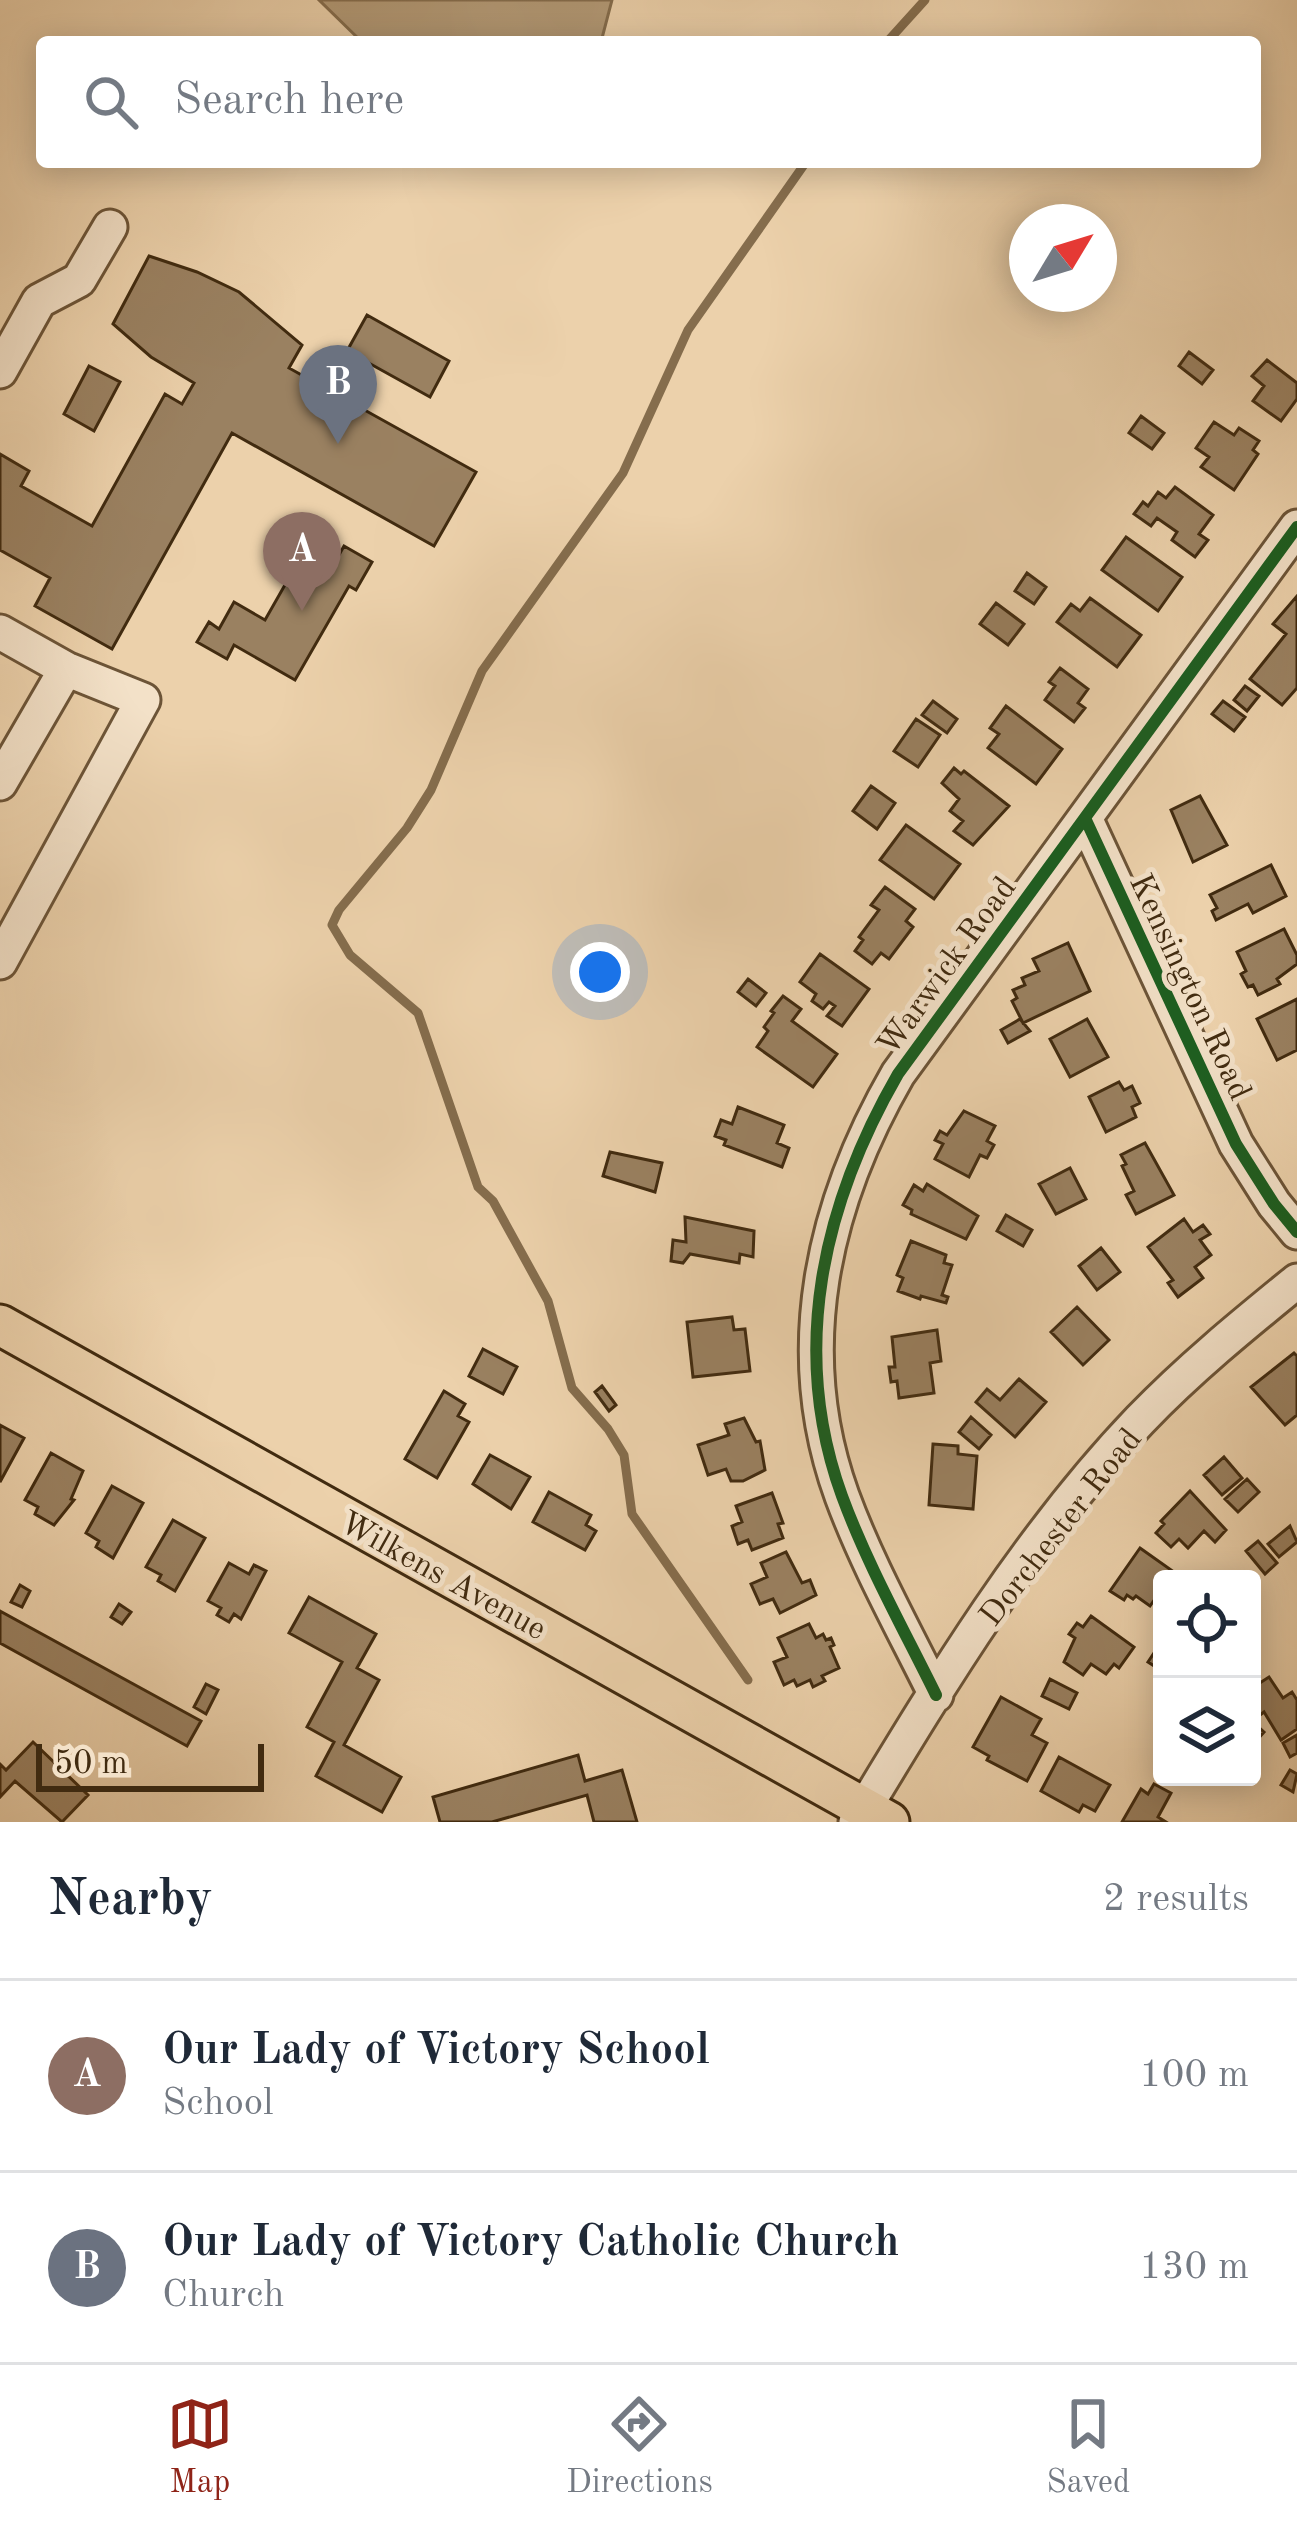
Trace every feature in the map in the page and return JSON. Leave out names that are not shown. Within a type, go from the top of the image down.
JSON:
[{"type":"main road","name":"Wilkens Avenue","points":[[0,1325],[870,1817]]},
{"type":"street","points":[[0,371],[39,301],[79,280],[110,227]]},
{"type":"street","name":"Warwick Road","points":[[936,1695],[842,1495],[827,1440],[815,1327],[841,1192],[888,1092],[1297,527]]},
{"type":"street","points":[[0,632],[66,669],[143,700],[0,962]]},
{"type":"street","points":[[0,783],[66,669]]},
{"type":"street","name":"Kensington Road","points":[[1085,818],[1236,1144],[1297,1232]]},
{"type":"street","name":"Dorchester Road","points":[[870,1817],[936,1695],[1032,1550],[1092,1474],[1203,1358],[1297,1281]]},
{"type":"shaded area","points":[[319,0],[612,0],[603,36],[356,36]]},
{"type":"building","points":[[149,256],[239,292],[302,345],[289,368],[476,472],[434,546],[232,433],[112,649],[35,606],[50,578],[0,550],[0,454],[29,471],[21,486],[92,526],[165,394],[182,404],[194,383],[151,357],[113,324]]},
{"type":"building","points":[[367,315],[449,361],[430,397],[347,351]]},
{"type":"building","points":[[1189,352],[1213,370],[1202,384],[1179,366]]},
{"type":"building","points":[[1267,360],[1297,383],[1297,399],[1281,421],[1253,401],[1264,386],[1252,376]]},
{"type":"building","points":[[89,366],[120,382],[94,431],[64,414]]},
{"type":"building","points":[[1141,416],[1164,433],[1152,449],[1129,433]]},
{"type":"building","points":[[1214,422],[1234,435],[1239,428],[1259,441],[1253,450],[1258,454],[1234,490],[1201,467],[1209,457],[1196,448]]},
{"type":"building","points":[[1175,487],[1213,515],[1199,534],[1208,540],[1195,557],[1172,540],[1177,532],[1157,518],[1151,526],[1134,514],[1158,492],[1166,498]]},
{"type":"building","points":[[1126,537],[1182,577],[1158,611],[1102,570]]},
{"type":"building","points":[[344,546],[372,562],[356,590],[349,586],[295,680],[234,645],[227,659],[197,642],[209,622],[219,629],[234,602],[265,620],[298,562],[326,578]]},
{"type":"building","points":[[1027,573],[1046,587],[1034,604],[1015,591]]},
{"type":"building","points":[[1297,596],[1297,688],[1282,705],[1250,679],[1286,634],[1273,624]]},
{"type":"building","points":[[1090,598],[1141,635],[1117,667],[1057,622],[1071,604],[1080,611]]},
{"type":"building","points":[[996,603],[1024,624],[1008,645],[980,624]]},
{"type":"building","points":[[1060,668],[1088,689],[1078,703],[1085,708],[1074,722],[1045,700],[1055,686],[1049,682]]},
{"type":"building","points":[[1245,686],[1259,696],[1247,711],[1234,700]]},
{"type":"building","points":[[933,701],[957,719],[947,733],[922,715]]},
{"type":"building","points":[[1223,701],[1245,717],[1234,731],[1212,714]]},
{"type":"building","points":[[1006,706],[1062,749],[1036,784],[988,748],[999,734],[990,728]]},
{"type":"building","points":[[916,719],[940,735],[918,767],[894,751]]},
{"type":"building","points":[[954,768],[1009,806],[973,845],[954,831],[963,821],[950,811],[959,799],[942,783]]},
{"type":"building","points":[[871,786],[895,803],[877,829],[853,811]]},
{"type":"building","points":[[1200,796],[1227,845],[1193,862],[1171,810]]},
{"type":"building","points":[[906,825],[960,864],[934,899],[880,860]]},
{"type":"building","points":[[1271,865],[1286,896],[1253,913],[1248,904],[1216,920],[1212,911],[1217,908],[1210,895]]},
{"type":"building","points":[[885,887],[915,909],[906,921],[913,927],[889,959],[881,953],[872,964],[855,951],[863,940],[859,937],[879,910],[871,905]]},
{"type":"building","points":[[1284,929],[1297,964],[1277,979],[1280,984],[1258,995],[1241,974],[1246,971],[1237,952]]},
{"type":"building","points":[[1068,943],[1090,991],[1023,1023],[1012,1001],[1017,998],[1013,990],[1025,985],[1022,978],[1039,971],[1033,959]]},
{"type":"building","points":[[820,954],[869,989],[842,1026],[827,1016],[835,1006],[829,1002],[823,1009],[812,1001],[816,994],[800,982]]},
{"type":"building","points":[[748,979],[766,993],[756,1006],[738,992]]},
{"type":"building","points":[[783,996],[801,1009],[792,1021],[837,1054],[813,1087],[757,1047],[768,1031],[764,1027],[771,1011]]},
{"type":"building","points":[[1297,999],[1297,1050],[1277,1060],[1257,1019]]},
{"type":"building","points":[[1020,1019],[1030,1031],[1008,1043],[1001,1030]]},
{"type":"building","points":[[1087,1019],[1108,1057],[1070,1077],[1050,1039]]},
{"type":"building","points":[[1119,1082],[1124,1090],[1132,1086],[1140,1103],[1132,1107],[1136,1117],[1106,1132],[1089,1097]]},
{"type":"building","points":[[738,1107],[784,1125],[777,1143],[789,1148],[782,1167],[724,1145],[726,1140],[715,1136],[721,1120],[732,1124]]},
{"type":"building","points":[[964,1111],[995,1126],[987,1141],[994,1145],[987,1158],[980,1155],[969,1177],[935,1159],[943,1144],[935,1140],[940,1131],[947,1135]]},
{"type":"building","points":[[1145,1143],[1174,1195],[1136,1214],[1126,1195],[1134,1191],[1121,1155]]},
{"type":"building","points":[[610,1152],[662,1163],[655,1192],[603,1176]]},
{"type":"building","points":[[1070,1168],[1086,1199],[1056,1214],[1039,1184]]},
{"type":"building","points":[[927,1184],[978,1216],[966,1239],[911,1214],[903,1205],[914,1185],[923,1191]]},
{"type":"building","points":[[1006,1215],[1032,1230],[1023,1246],[997,1231]]},
{"type":"building","points":[[685,1217],[754,1231],[753,1257],[740,1254],[739,1263],[690,1254],[683,1263],[671,1261],[673,1240],[686,1242]]},
{"type":"building","points":[[1184,1219],[1193,1232],[1203,1225],[1210,1234],[1200,1240],[1211,1255],[1195,1267],[1203,1278],[1178,1297],[1168,1283],[1173,1280],[1148,1247]]},
{"type":"building","points":[[911,1241],[946,1255],[944,1263],[952,1265],[942,1295],[948,1297],[946,1303],[898,1291],[903,1278],[897,1275]]},
{"type":"building","points":[[1101,1248],[1120,1272],[1097,1290],[1079,1266]]},
{"type":"building","points":[[1077,1307],[1109,1340],[1083,1365],[1051,1332]]},
{"type":"building","points":[[732,1317],[734,1330],[745,1329],[750,1371],[693,1377],[687,1322]]},
{"type":"building","points":[[937,1330],[941,1361],[930,1363],[934,1393],[899,1398],[889,1367],[895,1367],[892,1337]]},
{"type":"building","points":[[483,1349],[517,1367],[503,1394],[469,1376]]},
{"type":"building","points":[[1294,1353],[1297,1415],[1285,1425],[1251,1387]]},
{"type":"building","points":[[1019,1379],[1046,1402],[1015,1437],[976,1402],[987,1389],[1000,1400]]},
{"type":"building","points":[[602,1386],[616,1405],[609,1411],[595,1392]]},
{"type":"building","points":[[444,1391],[465,1404],[458,1416],[469,1422],[437,1478],[405,1459]]},
{"type":"building","points":[[971,1417],[991,1435],[979,1449],[959,1432]]},
{"type":"building","points":[[744,1418],[756,1442],[760,1441],[765,1470],[743,1481],[731,1481],[726,1469],[708,1475],[698,1445],[729,1435],[725,1424]]},
{"type":"building","points":[[0,1425],[24,1438],[0,1482]]},
{"type":"building","points":[[933,1444],[958,1446],[958,1454],[977,1456],[973,1509],[929,1505]]},
{"type":"building","points":[[51,1453],[83,1471],[74,1500],[54,1525],[35,1514],[38,1507],[25,1500]]},
{"type":"building","points":[[490,1455],[530,1477],[511,1509],[473,1484]]},
{"type":"building","points":[[1224,1457],[1242,1478],[1222,1495],[1204,1475]]},
{"type":"building","points":[[1247,1479],[1259,1492],[1238,1512],[1225,1499]]},
{"type":"building","points":[[112,1486],[143,1503],[113,1558],[86,1533]]},
{"type":"building","points":[[1190,1491],[1226,1530],[1215,1542],[1204,1531],[1188,1548],[1179,1539],[1171,1547],[1156,1533],[1164,1524],[1161,1521]]},
{"type":"building","points":[[549,1492],[591,1515],[586,1525],[596,1531],[585,1550],[533,1522]]},
{"type":"building","points":[[772,1493],[783,1538],[752,1550],[748,1540],[738,1544],[732,1526],[742,1522],[736,1506]]},
{"type":"building","points":[[173,1520],[205,1538],[175,1591],[146,1567]]},
{"type":"building","points":[[1290,1526],[1297,1542],[1279,1557],[1268,1544]]},
{"type":"building","points":[[1258,1541],[1277,1563],[1265,1574],[1246,1551]]},
{"type":"building","points":[[1140,1548],[1171,1570],[1153,1570],[1150,1606],[1136,1596],[1127,1595],[1124,1600],[1110,1591]]},
{"type":"building","points":[[786,1552],[802,1583],[810,1580],[816,1595],[780,1613],[773,1599],[760,1604],[751,1584],[767,1577],[761,1563]]},
{"type":"building","points":[[229,1563],[249,1574],[254,1565],[266,1571],[241,1619],[234,1614],[229,1622],[217,1615],[221,1608],[208,1601]]},
{"type":"building","points":[[20,1585],[30,1591],[22,1607],[11,1602]]},
{"type":"building","points":[[309,1597],[376,1634],[357,1668],[379,1680],[344,1745],[401,1777],[382,1812],[316,1776],[334,1742],[307,1727],[342,1662],[289,1633]]},
{"type":"building","points":[[119,1604],[131,1612],[122,1624],[111,1617]]},
{"type":"building","points":[[0,1611],[201,1721],[187,1746],[0,1643]]},
{"type":"building","points":[[1091,1616],[1134,1647],[1119,1668],[1114,1664],[1106,1674],[1091,1664],[1083,1675],[1064,1662],[1075,1638],[1069,1634]]},
{"type":"building","points":[[809,1624],[816,1638],[823,1634],[826,1640],[831,1638],[839,1668],[813,1687],[810,1680],[784,1685],[774,1662],[787,1657],[778,1638]]},
{"type":"building","points":[[1269,1677],[1283,1698],[1292,1692],[1297,1700],[1297,1729],[1281,1740],[1264,1712],[1261,1714],[1261,1682]]},
{"type":"building","points":[[1050,1679],[1077,1693],[1069,1709],[1042,1696]]},
{"type":"building","points":[[206,1684],[218,1690],[206,1714],[194,1707]]},
{"type":"building","points":[[1001,1697],[1041,1719],[1032,1735],[1047,1743],[1027,1781],[973,1747]]},
{"type":"building","points":[[1297,1735],[1297,1753],[1290,1757],[1283,1743]]},
{"type":"building","points":[[33,1742],[88,1795],[62,1822],[15,1781],[0,1797],[0,1764],[6,1770]]},
{"type":"building","points":[[578,1755],[585,1781],[622,1770],[637,1822],[594,1822],[587,1795],[492,1822],[440,1822],[433,1797]]},
{"type":"building","points":[[1059,1757],[1110,1785],[1095,1811],[1083,1805],[1079,1812],[1041,1791]]},
{"type":"building","points":[[1290,1770],[1297,1774],[1293,1792],[1281,1785]]},
{"type":"building","points":[[1153,1786],[1171,1793],[1158,1817],[1166,1822],[1122,1822],[1141,1789],[1148,1794]]},
{"type":"waterway","points":[[892,36],[925,0]]},
{"type":"waterway","points":[[748,1680],[632,1514],[624,1455],[572,1388],[548,1301],[493,1201],[478,1187],[418,1013],[350,955],[332,925],[431,790],[482,671],[623,473],[688,330],[802,168]]},
{"type":"cycle path","points":[[936,1695],[863,1547],[826,1441],[817,1333],[833,1226],[850,1174],[898,1074],[1297,527]]},
{"type":"cycle path","points":[[1085,818],[1236,1144],[1297,1232]]},
{"type":"place","name":"Our Lady of Victory Catholic Church","points":[[338,444]]},
{"type":"place","name":"Our Lady of Victory School","points":[[302,611]]}]
